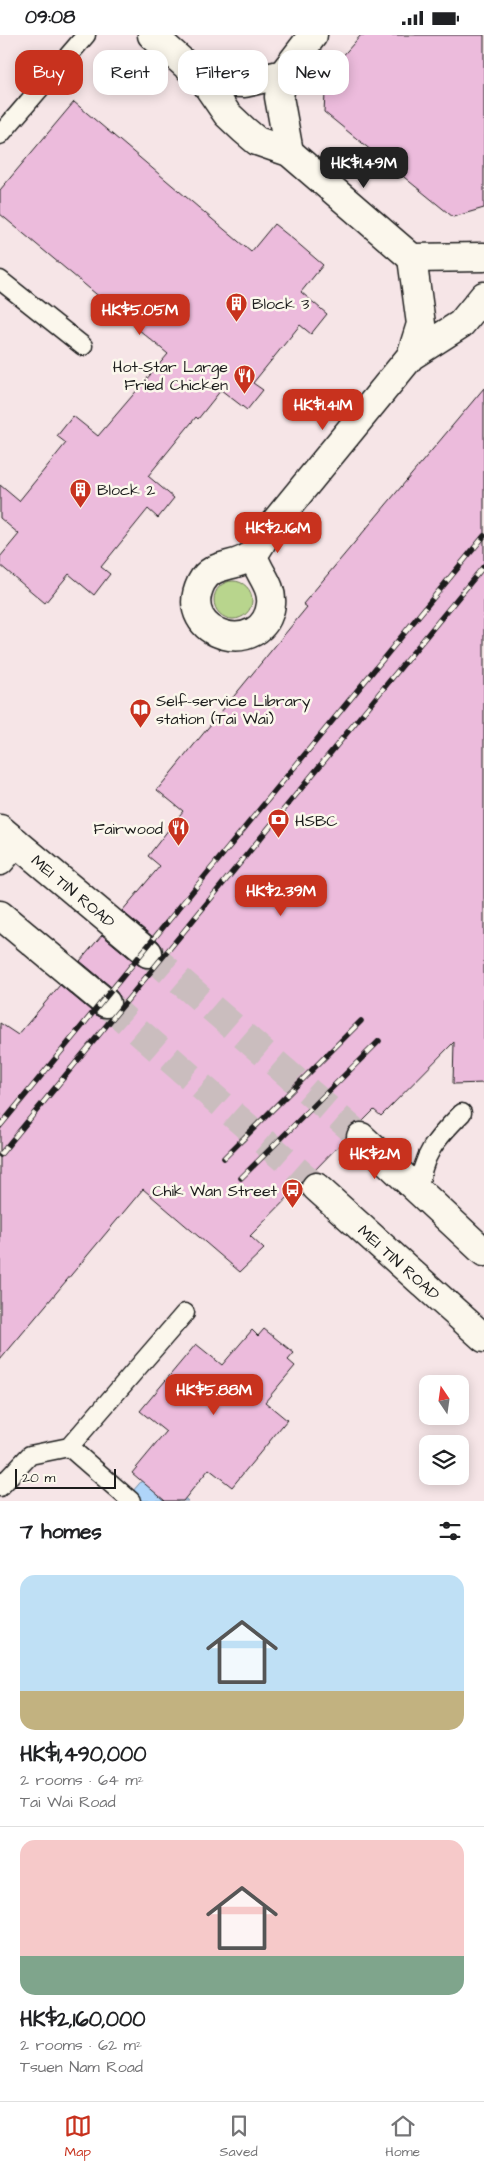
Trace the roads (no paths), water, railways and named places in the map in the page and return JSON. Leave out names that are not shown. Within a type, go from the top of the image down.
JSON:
[{"type":"street","points":[[152,35],[178,58]]},
{"type":"street","points":[[301,50],[313,35]]},
{"type":"street","points":[[213,95],[227,114],[257,141],[289,152],[412,258],[484,257]]},
{"type":"street","points":[[279,95],[289,152]]},
{"type":"street","points":[[411,356],[420,324],[412,258]]},
{"type":"street","points":[[253,554],[267,532],[411,356],[461,323],[484,296]]},
{"type":"street","name":"MEI TIN ROAD","points":[[5,844],[148,953]]},
{"type":"street","points":[[0,915],[106,1003]]},
{"type":"street","points":[[362,1137],[484,1252]]},
{"type":"street","name":"MEI TIN ROAD","points":[[316,1187],[484,1338]]},
{"type":"lane","points":[[0,135],[86,35]]},
{"type":"lane","points":[[0,280],[84,345]]},
{"type":"lane","points":[[419,1192],[420,1172],[426,1156],[462,1113]]},
{"type":"lane","points":[[0,1487],[30,1455],[69,1447],[185,1313]]},
{"type":"lane","points":[[69,1447],[131,1501]]},
{"type":"water","points":[[152,1469],[188,1501],[142,1501],[132,1492]]},
{"type":"tunnel","points":[[148,953],[361,1137]]},
{"type":"tunnel","points":[[106,1003],[316,1187]]},
{"type":"railway","points":[[0,1126],[484,536]]},
{"type":"railway","points":[[0,1155],[484,566]]},
{"type":"railway","points":[[224,1158],[361,1021]]},
{"type":"railway","points":[[241,1178],[379,1041]]},
{"type":"place","name":"Block 3","points":[[236,322]]},
{"type":"place","name":"Hot-Star Large Fried Chicken","points":[[244,394]]},
{"type":"place","name":"Block 2","points":[[81,508]]},
{"type":"place","name":"Self-service Library station (Tai Wai)","points":[[140,728]]},
{"type":"place","name":"HSBC","points":[[279,839]]},
{"type":"place","name":"Fairwood","points":[[179,847]]},
{"type":"place","name":"Chik Wan Street","points":[[293,1209]]}]
